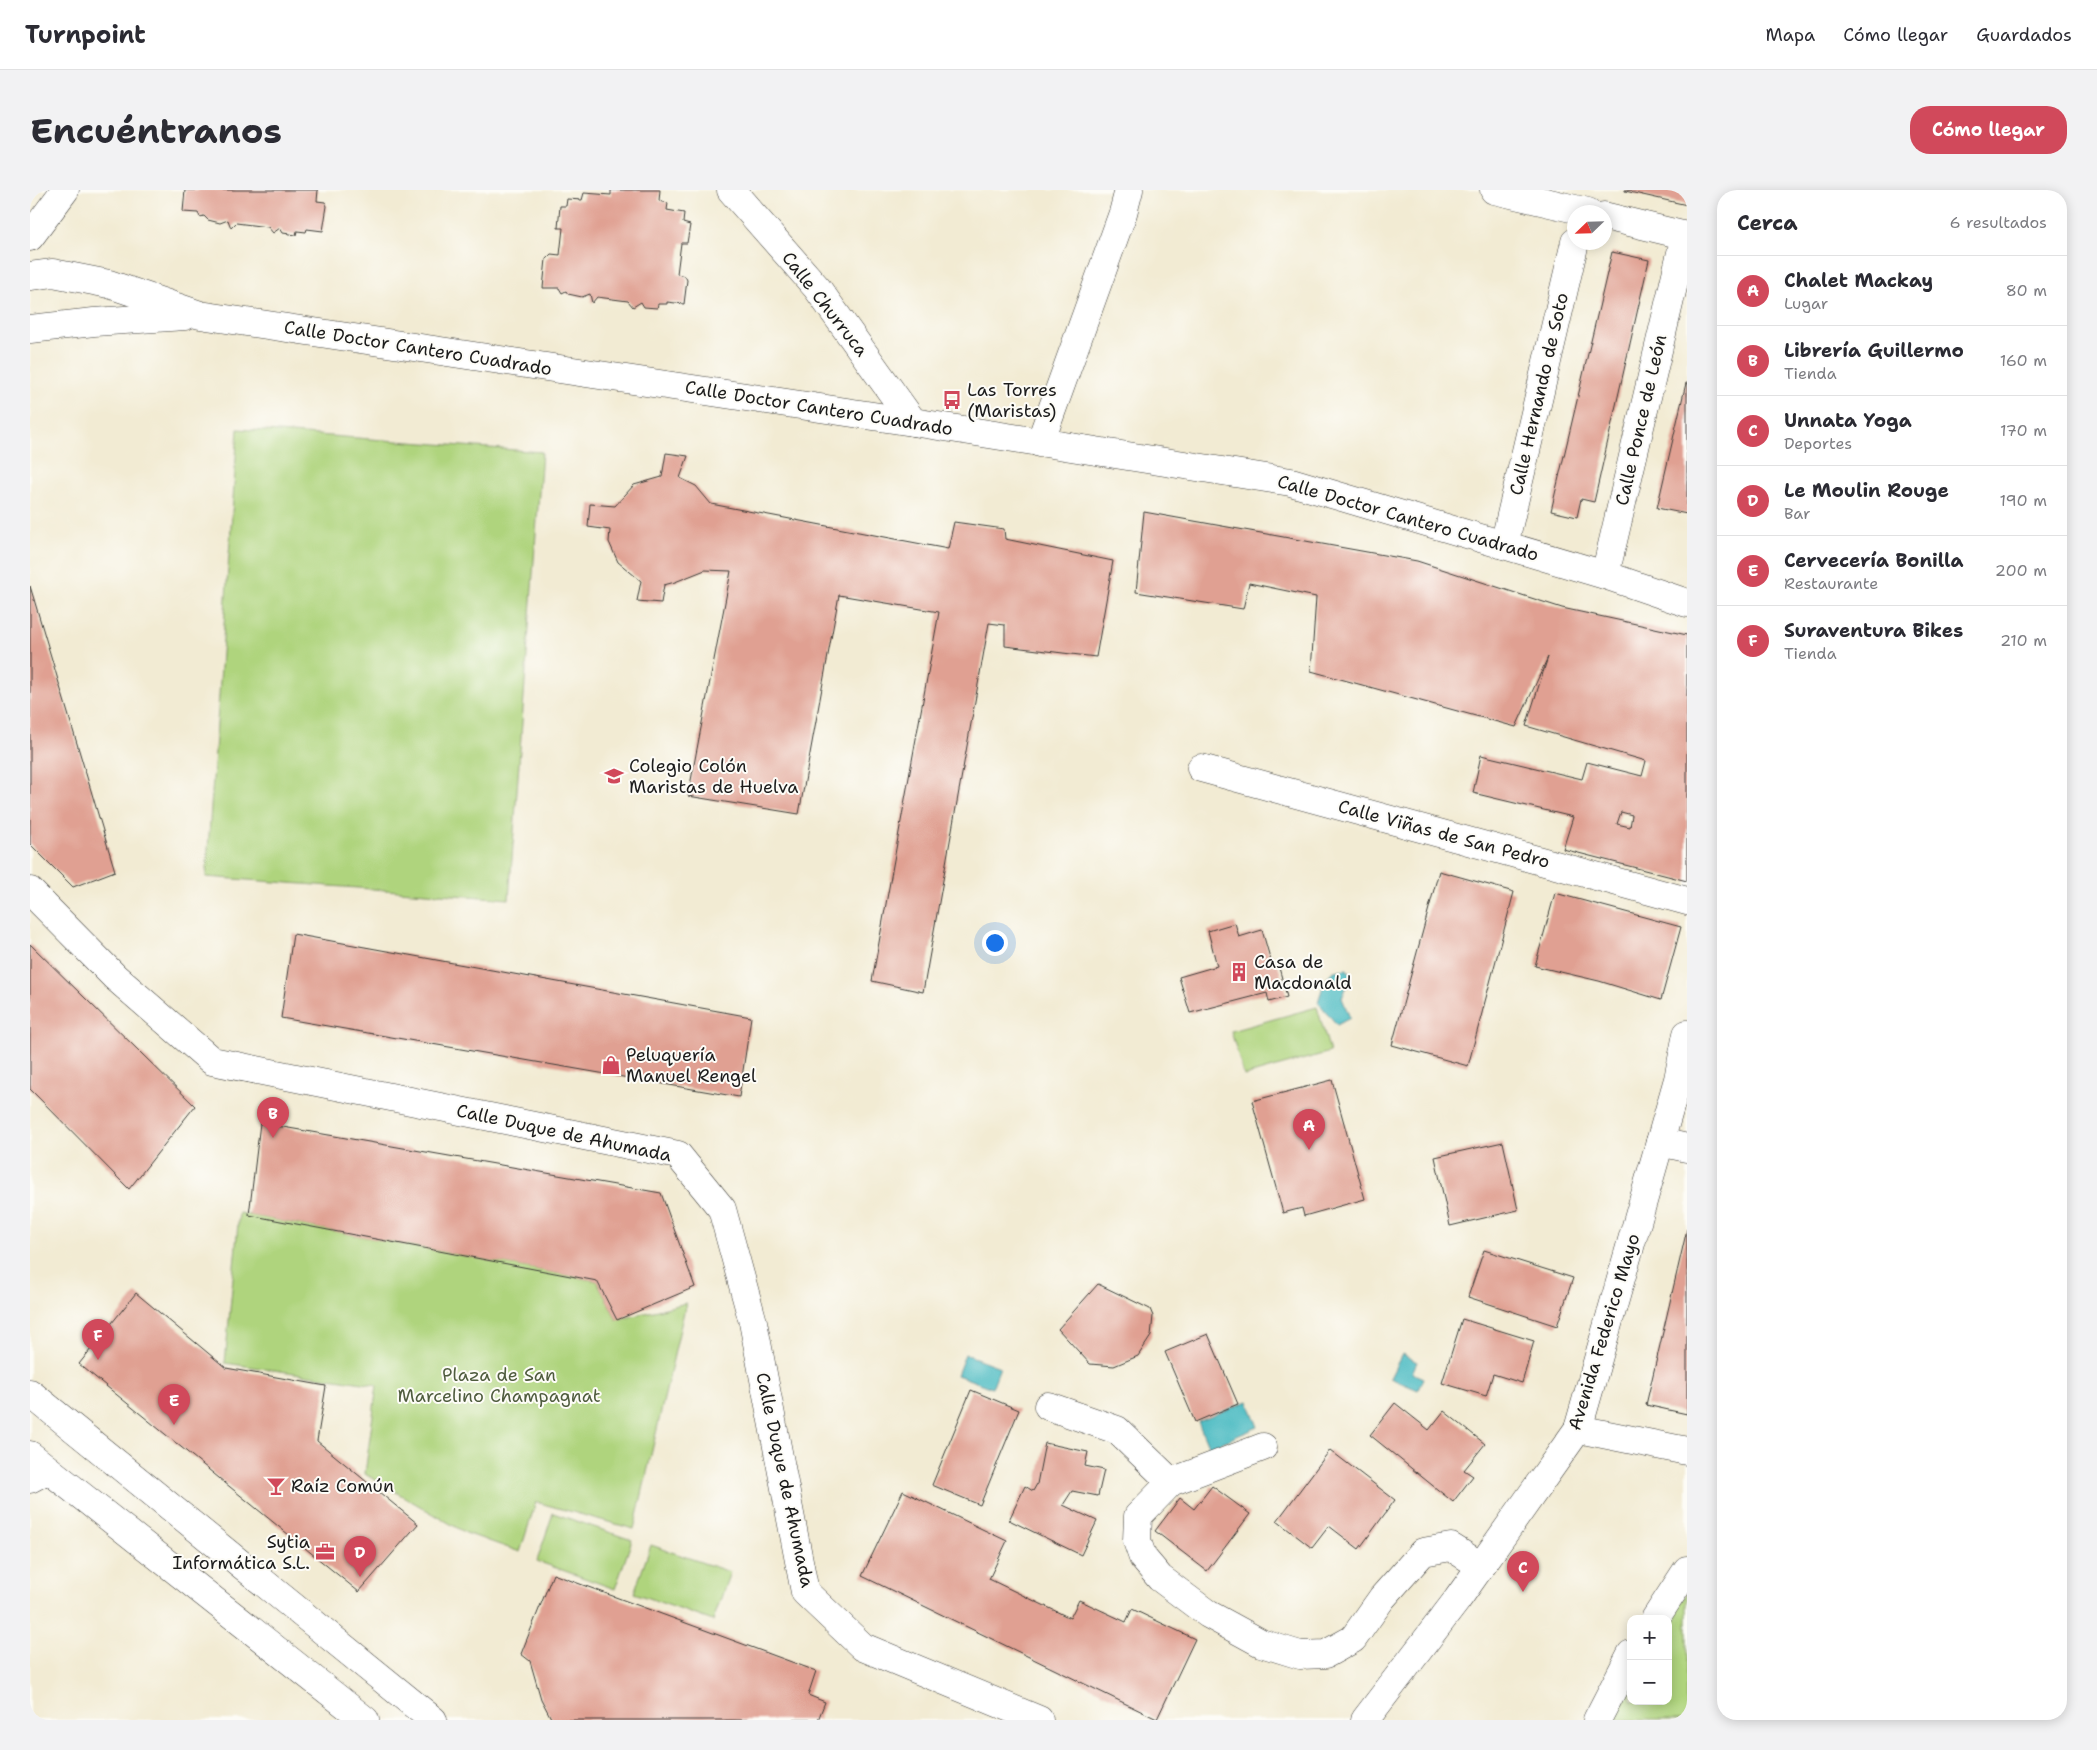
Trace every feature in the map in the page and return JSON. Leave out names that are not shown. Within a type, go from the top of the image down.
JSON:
[{"type":"street","points":[[30,236],[66,190]]},
{"type":"street","name":"Calle Churruca","points":[[731,190],[817,288],[912,422]]},
{"type":"street","points":[[1040,443],[1119,223],[1128,190]]},
{"type":"street","points":[[1494,190],[1567,208]]},
{"type":"street","points":[[1612,218],[1686,236]]},
{"type":"street","name":"Calle Ponce de León","points":[[1604,575],[1686,236]]},
{"type":"street","name":"Calle Hernando de Soto","points":[[1504,545],[1572,250]]},
{"type":"street","name":"Calle Doctor Cantero Cuadrado","points":[[30,276],[53,273],[109,284],[200,315],[912,422],[1291,482],[1604,575],[1687,603]]},
{"type":"street","points":[[30,329],[94,322],[200,315]]},
{"type":"street","name":"Calle Viñas de San Pedro","points":[[1201,768],[1687,901]]},
{"type":"street","name":"Calle Duque de Ahumada","points":[[30,891],[115,977],[212,1061],[678,1156],[722,1209],[753,1322],[805,1592],[863,1647],[1039,1720]]},
{"type":"street","name":"Avenida Federico Mayo","points":[[1365,1720],[1457,1600],[1578,1429],[1678,1079],[1687,1034]]},
{"type":"street","points":[[1660,1142],[1687,1148]]},
{"type":"street","points":[[30,1393],[433,1720]]},
{"type":"street","points":[[1048,1406],[1117,1430],[1171,1482]]},
{"type":"street","points":[[1578,1429],[1687,1450]]},
{"type":"street","points":[[1263,1447],[1171,1482],[1138,1516],[1137,1541],[1143,1558],[1160,1578],[1208,1614],[1261,1643],[1300,1655],[1326,1654],[1354,1639],[1382,1598],[1423,1552],[1451,1547],[1481,1566]]},
{"type":"street","points":[[36,1468],[365,1720]]},
{"type":"street","points":[[1657,1615],[1687,1570]]},
{"type":"street","points":[[1597,1720],[1628,1660]]},
{"type":"green space","points":[[238,429],[542,452],[509,899],[206,877]]},
{"type":"green space","points":[[1317,1007],[1330,1052],[1244,1076],[1231,1031]]},
{"type":"green space","name":"Plaza de San Marcelino Champagnat","points":[[239,1213],[597,1281],[617,1320],[686,1303],[634,1529],[536,1502],[520,1552],[466,1533],[365,1474],[377,1385],[225,1363]]},
{"type":"green space","points":[[553,1513],[632,1540],[615,1589],[537,1561]]},
{"type":"green space","points":[[651,1545],[730,1572],[713,1621],[634,1593]]},
{"type":"green space","points":[[1687,1592],[1687,1720],[1614,1720],[1627,1695],[1627,1705],[1672,1705],[1672,1616]]},
{"type":"water","points":[[1347,969],[1351,976],[1342,998],[1350,1018],[1337,1025],[1318,1002],[1325,980],[1334,971]]},
{"type":"water","points":[[965,1354],[1000,1367],[992,1388],[957,1375]]},
{"type":"water","points":[[1402,1354],[1417,1362],[1412,1373],[1423,1378],[1418,1390],[1390,1378]]},
{"type":"water","points":[[1248,1401],[1258,1427],[1209,1448],[1198,1422]]},
{"type":"building","points":[[185,190],[318,190],[317,201],[325,202],[327,206],[323,231],[307,229],[306,232],[297,231],[296,235],[283,233],[280,228],[273,233],[268,227],[236,223],[231,228],[228,220],[220,223],[208,220],[204,216],[200,217],[198,213],[183,212]]},
{"type":"building","points":[[611,190],[660,190],[659,201],[668,203],[667,210],[684,213],[683,223],[690,225],[687,243],[681,243],[677,274],[685,276],[687,280],[684,304],[667,302],[667,304],[658,304],[657,308],[644,307],[641,302],[633,307],[628,301],[597,297],[592,303],[590,294],[582,297],[568,294],[566,291],[562,293],[559,288],[543,288],[546,259],[551,254],[560,255],[563,228],[558,228],[560,206],[566,206],[567,199],[582,200],[584,193],[611,195]]},
{"type":"building","points":[[1625,190],[1687,190],[1687,205],[1625,191]]},
{"type":"building","points":[[1612,252],[1649,260],[1594,502],[1581,499],[1577,517],[1551,511]]},
{"type":"building","points":[[1687,383],[1687,514],[1657,508]]},
{"type":"building","points":[[666,453],[688,456],[680,478],[696,486],[711,504],[948,549],[954,522],[1004,529],[1005,539],[1113,561],[1096,657],[1005,646],[1005,625],[989,623],[923,992],[872,981],[939,612],[839,595],[799,814],[688,796],[731,571],[705,570],[664,585],[661,603],[637,601],[641,581],[618,562],[609,542],[610,530],[588,527],[590,504],[615,506],[634,485],[662,477]]},
{"type":"building","points":[[1144,512],[1417,561],[1562,608],[1687,635],[1687,881],[1563,849],[1573,817],[1473,793],[1481,755],[1582,779],[1587,762],[1642,776],[1646,761],[1526,726],[1548,657],[1516,727],[1311,671],[1316,597],[1249,583],[1243,609],[1136,592]],"holes":[[[1621,812],[1632,815],[1630,827],[1617,824]]]},
{"type":"building","points":[[30,586],[115,871],[73,887],[30,844]]},
{"type":"building","points":[[1439,871],[1514,892],[1468,1066],[1392,1045]]},
{"type":"building","points":[[1555,893],[1681,927],[1661,1000],[1599,981],[1535,966]]},
{"type":"building","name":"Casa de Macdonald","points":[[1235,923],[1239,937],[1262,930],[1272,965],[1278,964],[1287,997],[1269,1002],[1267,993],[1190,1013],[1179,977],[1217,966],[1208,931]]},
{"type":"building","points":[[293,934],[751,1017],[739,1097],[281,1018]]},
{"type":"building","points":[[30,944],[195,1106],[129,1189],[30,1089]]},
{"type":"building","points":[[1332,1080],[1365,1199],[1304,1216],[1302,1208],[1283,1213],[1252,1101]]},
{"type":"building","points":[[260,1123],[661,1193],[695,1287],[617,1320],[597,1281],[249,1215]]},
{"type":"building","points":[[1503,1142],[1518,1210],[1450,1226],[1435,1157]]},
{"type":"building","points":[[1687,1229],[1687,1414],[1646,1405]]},
{"type":"building","points":[[1484,1250],[1573,1278],[1557,1326],[1468,1297]]},
{"type":"building","points":[[1098,1284],[1150,1309],[1153,1316],[1151,1336],[1138,1356],[1114,1366],[1090,1364],[1058,1329]]},
{"type":"building","points":[[136,1293],[226,1368],[326,1386],[317,1441],[418,1524],[359,1592],[79,1364]]},
{"type":"building","points":[[1462,1319],[1534,1341],[1522,1383],[1493,1374],[1486,1396],[1442,1383]]},
{"type":"building","points":[[1208,1334],[1238,1404],[1195,1422],[1165,1352]]},
{"type":"building","points":[[971,1390],[1019,1410],[980,1505],[932,1485]]},
{"type":"building","points":[[1395,1403],[1429,1430],[1444,1411],[1485,1444],[1464,1470],[1473,1476],[1453,1502],[1370,1435]]},
{"type":"building","points":[[1045,1443],[1088,1452],[1085,1466],[1104,1470],[1098,1496],[1072,1491],[1063,1505],[1097,1521],[1081,1555],[1009,1520],[1025,1486],[1033,1491],[1037,1484]]},
{"type":"building","points":[[1330,1450],[1395,1500],[1359,1549],[1329,1526],[1312,1548],[1277,1521]]},
{"type":"building","points":[[1212,1486],[1250,1514],[1207,1571],[1155,1531],[1180,1498],[1194,1509]]},
{"type":"building","points":[[903,1491],[1007,1541],[989,1579],[1070,1618],[1079,1600],[1126,1622],[1132,1609],[1195,1639],[1157,1719],[862,1576]]},
{"type":"building","points":[[553,1574],[816,1671],[808,1695],[825,1702],[818,1720],[552,1720],[541,1699],[530,1661],[521,1654]]},
{"type":"place","name":"Las Torres (Maristas)","points":[[952,400]]},
{"type":"place","name":"Colegio Colón Maristas de Huelva","points":[[614,776]]},
{"type":"place","name":"Casa de Macdonald","points":[[1239,972]]},
{"type":"place","name":"Peluquería Manuel Rengel","points":[[611,1065]]},
{"type":"place","name":"Librería Guillermo","points":[[273,1138]]},
{"type":"place","name":"Chalet Mackay","points":[[1309,1150]]},
{"type":"place","name":"Suraventura Bikes","points":[[98,1360]]},
{"type":"place","name":"Cervecería Bonilla","points":[[174,1425]]},
{"type":"place","name":"Raíz Común","points":[[276,1486]]},
{"type":"place","name":"Sytia Informática S.L.","points":[[325,1552]]},
{"type":"place","name":"Le Moulin Rouge","points":[[360,1577]]},
{"type":"place","name":"Unnata Yoga","points":[[1523,1592]]}]
